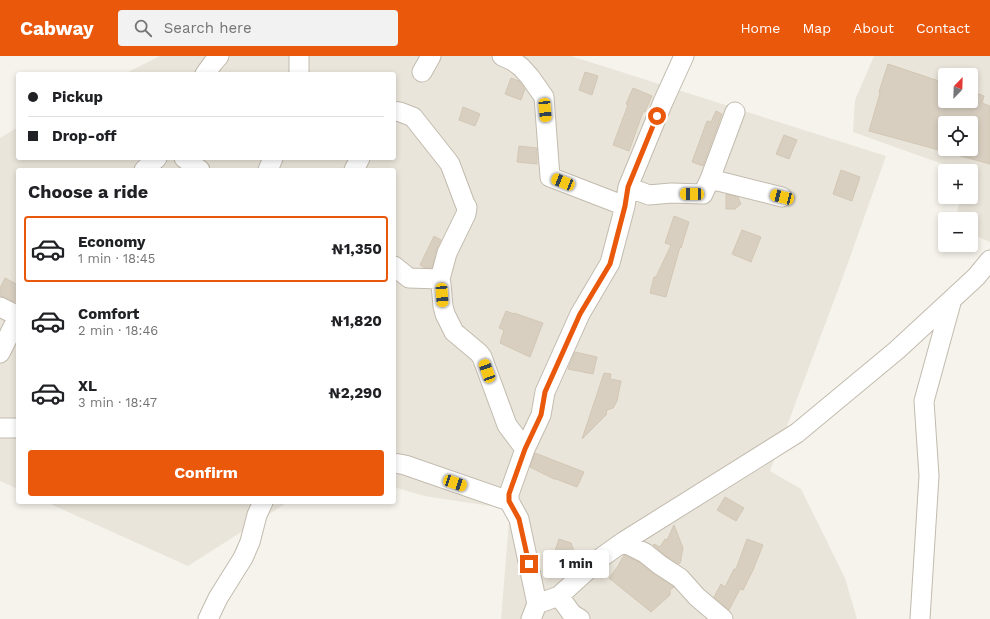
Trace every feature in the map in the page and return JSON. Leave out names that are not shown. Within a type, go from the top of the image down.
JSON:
[{"type":"street","points":[[206,72],[219,56]]},
{"type":"street","points":[[299,56],[299,72]]},
{"type":"street","points":[[502,56],[521,67],[544,97],[550,177],[625,206]]},
{"type":"street","points":[[684,56],[663,102],[628,187],[625,206],[610,264],[580,314],[545,392],[541,415],[525,449],[509,494],[509,501],[519,519],[534,612],[559,596],[602,557],[623,542],[797,433],[897,350],[976,277],[990,260]]},
{"type":"street","points":[[396,111],[413,117],[450,164],[464,204],[467,207],[466,214],[447,254],[440,279],[443,306],[445,314],[454,332],[482,357],[507,425],[525,449]]},
{"type":"street","points":[[628,187],[649,195],[671,193],[703,194],[735,112]]},
{"type":"street","points":[[146,168],[155,160]]},
{"type":"street","points":[[187,160],[197,168]]},
{"type":"street","points":[[710,179],[782,197]]},
{"type":"street","points":[[396,268],[409,278],[440,279]]},
{"type":"street","points":[[920,619],[929,476],[924,401],[952,299]]},
{"type":"street","points":[[0,307],[16,315]]},
{"type":"street","points":[[0,353],[16,320]]},
{"type":"street","points":[[0,428],[16,428]]},
{"type":"street","points":[[396,463],[405,465],[509,501]]},
{"type":"street","points":[[208,619],[218,598],[243,558],[250,542],[257,515],[262,504]]},
{"type":"street","points":[[623,542],[645,553],[680,578],[697,597],[723,619]]},
{"type":"street","points":[[559,596],[572,614],[580,619]]},
{"type":"shaded area","points":[[160,56],[571,56],[886,156],[844,274],[770,471],[801,489],[845,578],[857,619],[501,619],[510,509],[424,496],[396,488],[396,168],[16,168],[16,488],[0,481],[0,138],[16,128],[16,160],[396,160],[396,72],[128,72]]},
{"type":"shaded area","points":[[874,56],[990,56],[990,242],[978,237],[978,212],[957,212],[959,204],[978,204],[978,164],[942,164],[853,132],[855,100]]},
{"type":"shaded area","points":[[50,504],[285,504],[188,566]]},
{"type":"building","points":[[888,64],[938,81],[938,108],[978,108],[978,94],[984,96],[982,103],[990,106],[990,164],[961,156],[978,156],[978,116],[938,116],[938,150],[869,131],[880,93],[879,92]]},
{"type":"building","points":[[585,72],[598,76],[592,95],[579,90]]},
{"type":"building","points":[[511,78],[519,81],[525,89],[521,100],[505,94]]},
{"type":"building","points":[[633,88],[652,96],[645,112],[643,112],[629,151],[613,145],[628,105],[626,104]]},
{"type":"building","points":[[463,107],[480,114],[475,126],[459,120]]},
{"type":"building","points":[[716,111],[722,114],[703,166],[692,162],[707,121],[711,122]]},
{"type":"building","points":[[784,135],[797,140],[789,159],[776,154]]},
{"type":"building","points":[[519,146],[537,148],[537,164],[517,162]]},
{"type":"building","points":[[841,170],[860,177],[852,201],[833,194]]},
{"type":"building","points":[[726,194],[738,197],[741,204],[735,209],[726,209]]},
{"type":"building","points":[[674,216],[689,222],[681,248],[680,247],[666,297],[650,293],[654,277],[656,277],[671,245],[665,243]]},
{"type":"building","points":[[742,230],[761,237],[751,262],[732,254]]},
{"type":"building","points":[[434,236],[441,240],[436,250],[432,268],[425,268],[420,265]]},
{"type":"building","points":[[5,278],[16,284],[15,302],[0,296],[0,288]]},
{"type":"building","points":[[506,311],[543,323],[530,357],[500,343],[504,330],[499,328]]},
{"type":"building","points":[[575,352],[597,357],[593,374],[568,369]]},
{"type":"building","points":[[604,373],[611,374],[610,379],[621,381],[617,401],[613,408],[607,410],[606,415],[582,439]]},
{"type":"building","points":[[535,453],[584,472],[577,487],[554,479],[530,467]]},
{"type":"building","points":[[725,497],[744,508],[736,521],[717,510]]},
{"type":"building","points":[[674,525],[683,548],[681,561],[679,564],[666,556],[653,545],[654,544],[660,547],[665,539],[667,540]]},
{"type":"building","points":[[559,539],[571,543],[574,551],[571,560],[554,554]]},
{"type":"building","points":[[747,539],[763,545],[743,590],[740,589],[729,610],[714,597],[721,584],[725,587],[734,569],[736,569]]},
{"type":"building","points":[[624,555],[639,562],[674,587],[670,590],[670,595],[651,612],[609,578]]},
{"type":"route","points":[[529,564],[519,519],[509,501],[509,494],[525,449],[541,415],[545,392],[580,314],[610,264],[625,206],[628,187],[657,116]]}]
